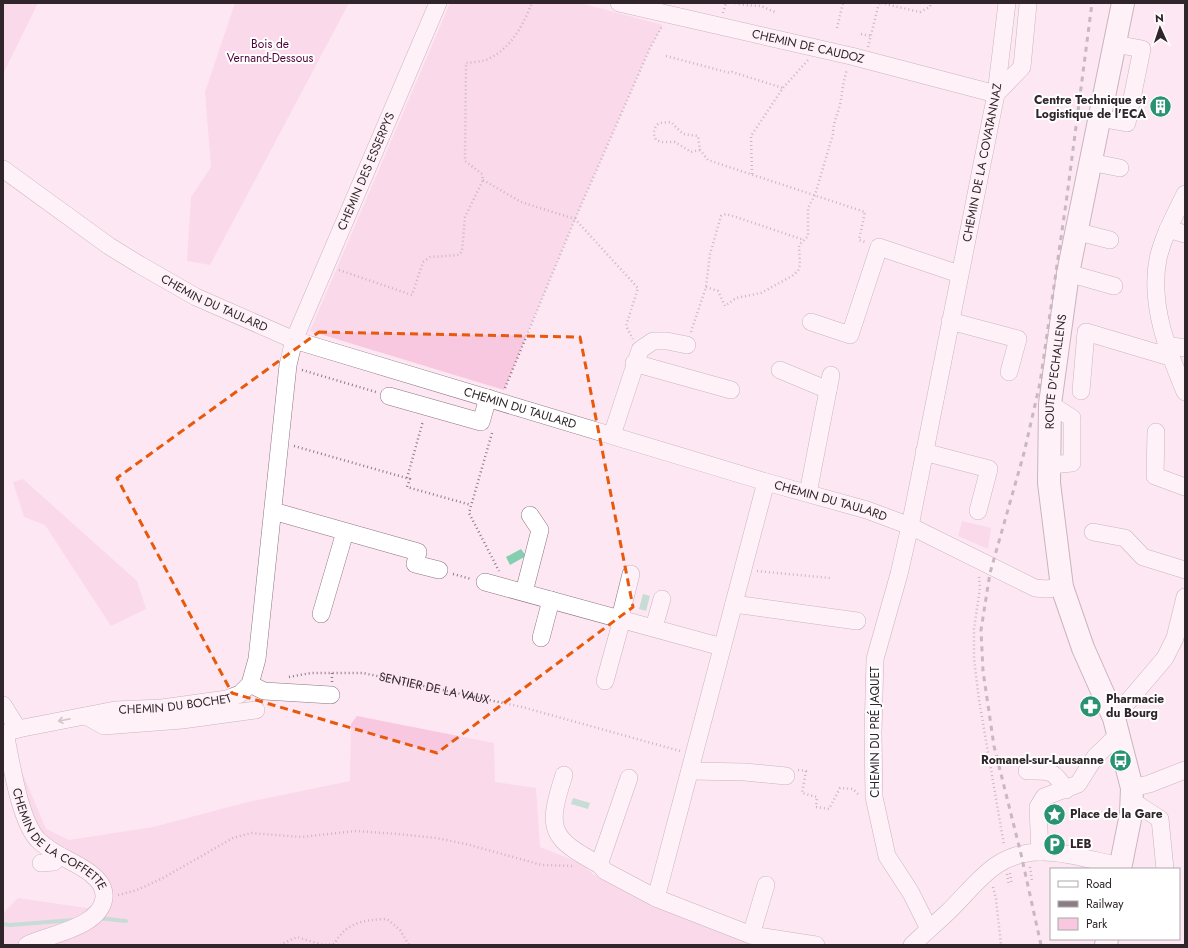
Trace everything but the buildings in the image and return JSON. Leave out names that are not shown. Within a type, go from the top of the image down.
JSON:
[{"type":"main road","name":"ROUTE D'ECHALLENS","points":[[1123,3],[1075,231],[1068,273],[1050,404],[1050,490],[1062,587],[1083,648],[1116,726],[1132,794]]},
{"type":"main road","points":[[1120,868],[1132,794]]},
{"type":"street","name":"CHEMIN DES ESSERPYS","points":[[294,340],[438,3]]},
{"type":"street","name":"CHEMIN DE CAUDOZ","points":[[619,3],[850,56],[996,94]]},
{"type":"street","name":"CHEMIN DE LA COVATANNAZ","points":[[910,526],[996,94],[1007,3]]},
{"type":"street","points":[[996,94],[1022,67],[1028,4]]},
{"type":"street","points":[[1099,118],[1127,123],[1142,49],[1115,44]]},
{"type":"street","points":[[1090,162],[1120,168]]},
{"type":"street","name":"CHEMIN DU TAULARD","points":[[3,169],[109,246],[140,265],[196,297],[294,340],[496,395],[612,435],[766,482],[868,510],[910,526],[1035,588],[1046,589],[1062,587]]},
{"type":"street","points":[[1185,194],[1168,229],[1158,260],[1156,276],[1160,321],[1168,351],[1185,392]]},
{"type":"street","points":[[1168,229],[1185,234]]},
{"type":"street","points":[[1075,231],[1110,240]]},
{"type":"street","points":[[810,322],[850,335],[879,248],[960,274]]},
{"type":"street","points":[[1068,273],[1114,286]]},
{"type":"street","points":[[950,321],[1018,339],[1010,372]]},
{"type":"street","points":[[1081,391],[1086,332],[1168,351],[1185,348]]},
{"type":"street","points":[[294,340],[288,365],[257,659],[250,684],[264,691],[331,695]]},
{"type":"street","points":[[612,435],[637,356],[653,341],[667,341],[687,345]]},
{"type":"street","points":[[637,356],[731,390]]},
{"type":"street","points":[[780,370],[830,383],[808,494]]},
{"type":"street","points":[[389,396],[481,422],[496,395]]},
{"type":"street","points":[[1156,432],[1156,476],[1185,487]]},
{"type":"street","points":[[924,452],[989,469],[978,511]]},
{"type":"street","points":[[656,898],[766,482]]},
{"type":"street","points":[[273,512],[418,552],[415,564],[439,570]]},
{"type":"street","points":[[529,594],[540,530],[530,515]]},
{"type":"street","name":"CHEMIN DU PRÉ JAQUET","points":[[910,526],[899,574],[876,659],[873,734],[874,797],[887,856],[911,893],[929,929]]},
{"type":"street","points":[[321,614],[345,532]]},
{"type":"street","points":[[1093,532],[1125,538],[1143,558],[1185,570]]},
{"type":"street","points":[[529,594],[549,536]]},
{"type":"street","points":[[604,681],[631,574]]},
{"type":"street","points":[[485,582],[722,646]]},
{"type":"street","points":[[1040,852],[1038,807],[1044,798],[1078,784],[1116,726],[1180,638],[1185,597]]},
{"type":"street","points":[[654,627],[662,598]]},
{"type":"street","points":[[541,638],[551,600]]},
{"type":"street","points":[[734,604],[857,622]]},
{"type":"street","name":"CHEMIN DU BOCHET","points":[[9,732],[115,710],[162,708],[221,701],[240,694],[250,684]]},
{"type":"street","name":"CHEMIN DE LA COFFETTE","points":[[3,704],[9,732],[13,778],[29,826],[39,840],[60,856],[90,872],[99,881],[104,898],[97,914],[72,929],[27,945]]},
{"type":"street","points":[[86,716],[104,726],[182,720],[256,710]]},
{"type":"street","points":[[692,763],[745,772],[786,776]]},
{"type":"street","points":[[1165,868],[1160,819],[1132,794],[1149,784],[1185,770]]},
{"type":"street","points":[[1027,771],[1050,771],[1056,775],[1066,790]]},
{"type":"street","points":[[564,775],[556,801],[554,818],[556,832],[564,842],[600,865],[605,871],[656,898],[751,935],[816,945]]},
{"type":"street","points":[[600,865],[629,778]]},
{"type":"street","points":[[912,945],[988,871],[1010,857],[1040,852],[1120,868]]},
{"type":"street","points":[[41,863],[54,862],[60,856]]},
{"type":"street","points":[[751,935],[766,885]]},
{"type":"path","points":[[333,268],[412,295],[422,262],[430,257],[459,255],[462,251],[465,217],[483,180],[482,174],[465,161],[466,63],[488,59],[508,44],[521,28],[532,3]]},
{"type":"path","points":[[735,3],[761,6],[777,13]]},
{"type":"path","points":[[837,28],[843,3]]},
{"type":"path","points":[[867,50],[880,3],[920,12],[930,7],[931,3]]},
{"type":"path","points":[[496,395],[650,48],[664,20]]},
{"type":"path","points":[[861,34],[871,36]]},
{"type":"path","points":[[752,174],[751,136],[783,88],[810,58],[814,48]]},
{"type":"path","points":[[666,56],[730,73],[732,72],[783,88]]},
{"type":"path","points":[[706,287],[718,292],[725,306],[736,298],[761,293],[778,285],[798,271],[800,265],[799,245],[808,236],[808,208],[815,195],[833,134],[833,125],[841,99],[840,94],[850,56]]},
{"type":"path","points":[[700,150],[691,152],[675,142],[662,142],[656,140],[654,128],[658,123],[671,122],[683,134],[698,136],[700,150],[708,160],[865,212],[859,240],[879,248]]},
{"type":"path","points":[[483,180],[521,202],[575,219],[638,288],[626,326],[637,356]]},
{"type":"path","points":[[687,345],[706,287],[710,254],[721,216],[726,214],[804,240]]},
{"type":"path","points":[[302,369],[389,396]]},
{"type":"path","points":[[427,407],[407,478],[410,479],[407,487],[471,505]]},
{"type":"path","points":[[492,431],[469,513],[507,588]]},
{"type":"path","points":[[293,446],[407,478]]},
{"type":"path","points":[[743,569],[830,578]]},
{"type":"path","points":[[439,570],[485,582]]},
{"type":"path","points":[[979,573],[980,588],[974,629],[975,666],[979,700],[1010,857]]},
{"type":"path","name":"SENTIER DE LA VAUX","points":[[287,677],[311,673],[363,673],[522,707],[692,763]]},
{"type":"path","points":[[104,898],[137,890],[163,878],[233,838],[251,834],[301,837],[356,831],[398,834],[436,838],[466,844],[551,867],[600,865]]},
{"type":"path","points":[[988,871],[996,899],[1001,945]]},
{"type":"path","points":[[280,945],[298,937],[323,945],[334,944],[342,931],[356,924],[372,920],[387,919],[400,930],[408,945]]},
{"type":"highlighted area","points":[[319,332],[580,337],[633,607],[437,753],[232,693],[117,478]]},
{"type":"green space","points":[[3,3],[38,3],[3,74]]},
{"type":"green space","name":"Bois de Vernand-Dessous","points":[[235,3],[349,3],[210,265],[187,261],[191,197],[211,167],[205,92]]},
{"type":"green space","points":[[450,3],[580,3],[663,25],[650,48],[575,219],[504,390],[310,331]]},
{"type":"green space","points":[[23,479],[137,581],[146,609],[111,626],[45,525],[24,517],[13,482]]},
{"type":"green space","points":[[962,521],[991,528],[988,549],[958,536]]},
{"type":"green space","points":[[357,716],[494,743],[495,782],[536,788],[540,847],[580,863],[593,874],[662,908],[800,945],[3,945],[3,913],[18,898],[107,911],[111,886],[40,835],[18,771],[22,772],[46,829],[69,840],[153,827],[248,802],[350,781],[351,724]]},
{"type":"shaded area","points":[[521,549],[526,556],[510,565],[506,557]]},
{"type":"shaded area","points":[[643,594],[650,596],[646,611],[639,609]]},
{"type":"shaded area","points":[[573,798],[590,803],[588,809],[571,804]]},
{"type":"waterway","points":[[98,918],[126,921]]},
{"type":"waterway","points":[[3,924],[10,925],[74,920]]},
{"type":"railway","points":[[1041,945],[1021,854],[994,746],[983,671],[981,630],[990,573],[1024,453],[1040,383],[1067,196],[1092,3]]},
{"type":"place","name":"Centre Technique et Logistique de l'ECA","points":[[1161,107]]},
{"type":"place","name":"Pharmacie du Bourg","points":[[1091,706]]},
{"type":"place","name":"Romanel-sur-Lausanne","points":[[1120,760]]},
{"type":"place","name":"Place de la Gare","points":[[1055,814]]},
{"type":"place","name":"LEB","points":[[1054,844]]}]
